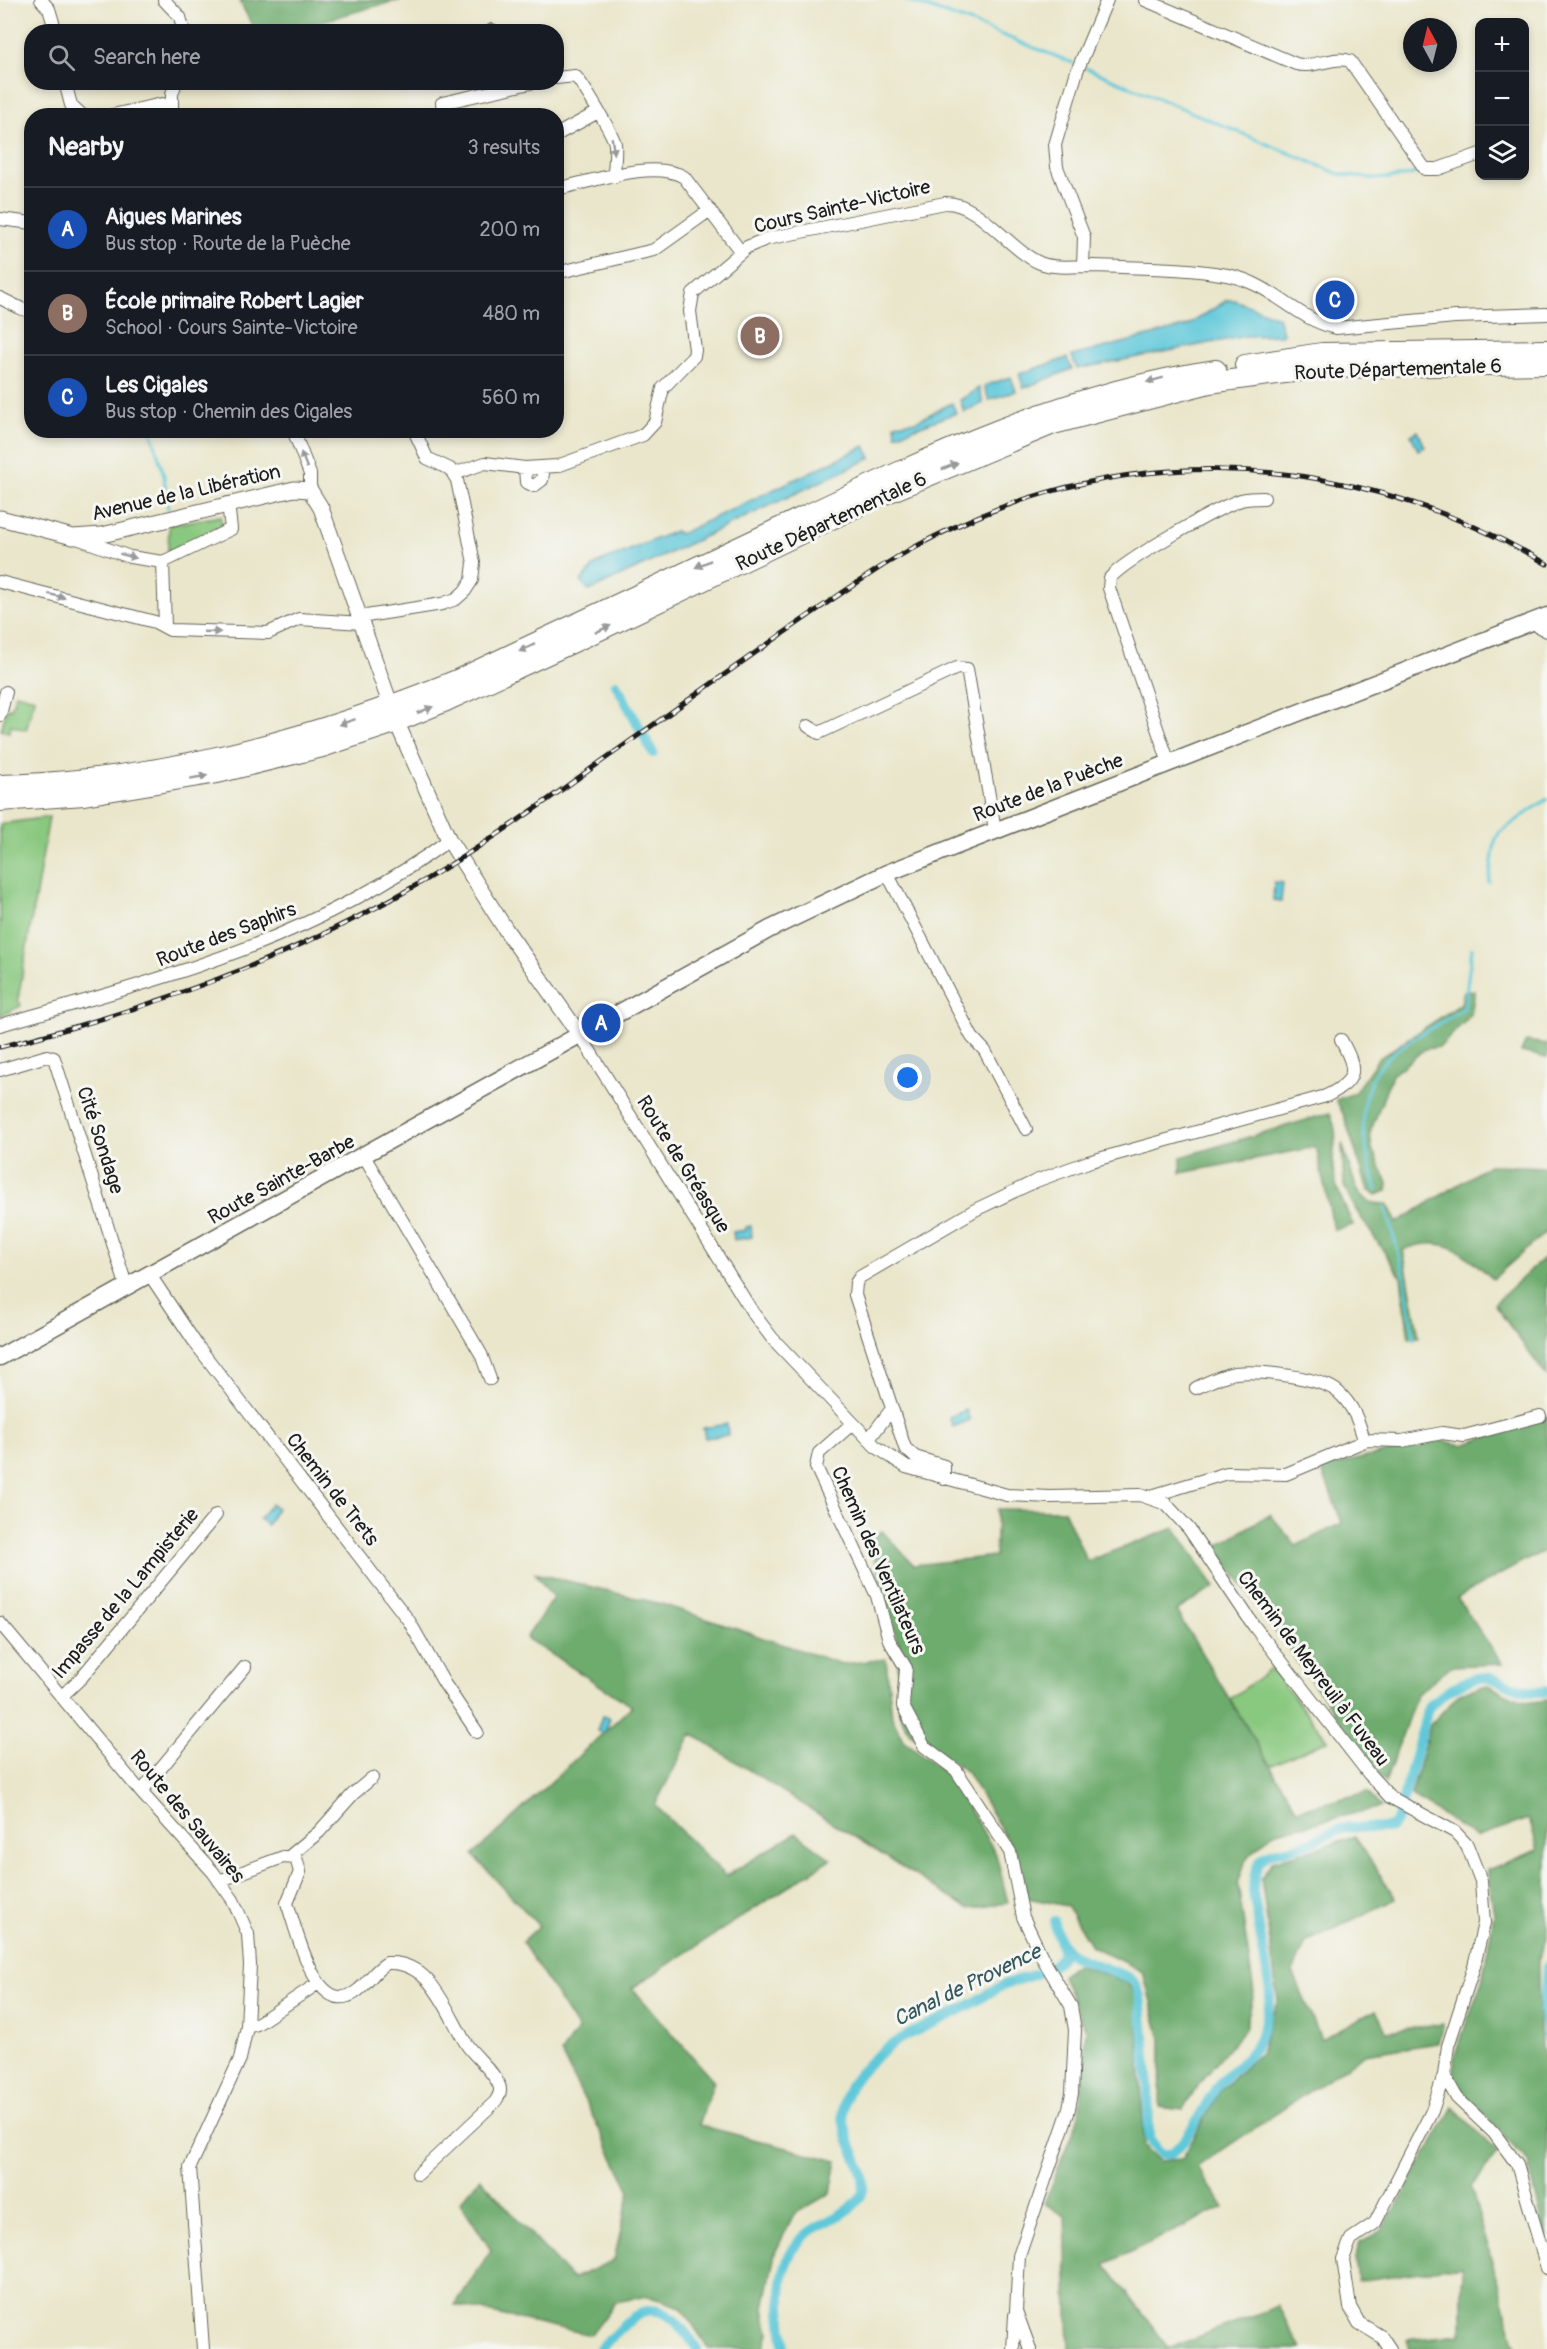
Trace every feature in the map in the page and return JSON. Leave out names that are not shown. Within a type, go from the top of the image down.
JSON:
[{"type":"highway","name":"Route Départementale 6","points":[[146,779],[311,734],[394,705],[536,643],[946,449],[1062,406],[1169,377],[1322,353],[1545,361]]},
{"type":"highway","points":[[0,772],[146,779]]},
{"type":"highway","points":[[0,785],[146,779]]},
{"type":"highway","points":[[0,801],[84,795],[146,779]]},
{"type":"highway","points":[[0,810],[37,808],[104,799],[146,779]]},
{"type":"main road","name":"Route de la Puèche","points":[[580,1035],[770,929],[887,873],[1169,763],[1543,623]]},
{"type":"main road","name":"Route Sainte-Barbe","points":[[0,1357],[580,1035]]},
{"type":"street","points":[[41,0],[49,9],[54,24]]},
{"type":"street","points":[[164,0],[180,16],[182,24]]},
{"type":"street","points":[[1083,266],[1083,237],[1057,167],[1056,146],[1077,71],[1107,0]]},
{"type":"street","points":[[1145,0],[1296,64],[1313,66],[1339,59],[1350,61],[1425,169],[1433,170],[1475,155]]},
{"type":"street","points":[[564,76],[569,75],[581,80],[614,139],[614,177]]},
{"type":"street","points":[[67,90],[71,105],[74,108]]},
{"type":"street","points":[[172,108],[175,90]]},
{"type":"street","points":[[446,108],[494,90]]},
{"type":"street","points":[[144,108],[162,104],[168,108]]},
{"type":"street","points":[[564,131],[598,112]]},
{"type":"street","points":[[564,187],[660,169],[675,172],[684,177],[741,252]]},
{"type":"street","name":"Cours Sainte-Victoire","points":[[454,474],[485,463],[525,468],[566,463],[643,435],[650,430],[657,414],[660,392],[694,356],[690,303],[693,292],[741,252],[766,238],[950,203],[962,206],[1041,263],[1197,272],[1247,279],[1271,291],[1306,317],[1336,328],[1455,317],[1547,314]]},
{"type":"street","points":[[564,271],[654,250],[710,210]]},
{"type":"street","points":[[0,219],[24,222]]},
{"type":"street","points":[[0,298],[24,309]]},
{"type":"street","points":[[296,438],[310,474],[310,490],[321,508],[387,695]]},
{"type":"street","points":[[0,582],[160,625],[170,630],[268,633],[299,619],[361,620],[442,604],[456,599],[472,580],[474,562],[459,486],[454,474],[445,465],[427,458],[418,438]]},
{"type":"street","points":[[525,468],[526,482],[534,486],[542,480],[544,467]]},
{"type":"street","name":"Avenue de la Libération","points":[[0,518],[73,537],[102,535],[228,503],[294,489],[310,490]]},
{"type":"street","points":[[1169,763],[1108,588],[1110,578],[1158,544],[1241,500],[1264,498]]},
{"type":"street","points":[[73,537],[130,557],[163,562],[231,529],[228,503]]},
{"type":"street","points":[[160,625],[163,562]]},
{"type":"street","points":[[808,726],[815,732],[819,732],[957,668],[967,669],[995,830]]},
{"type":"street","points":[[0,715],[6,692]]},
{"type":"street","points":[[401,732],[449,840],[506,930],[580,1035]]},
{"type":"street","name":"Route des Saphirs","points":[[0,1025],[161,980],[269,941],[359,898],[449,840]]},
{"type":"street","points":[[887,873],[972,1037],[985,1051],[1026,1129]]},
{"type":"street","name":"Route de Gréasque","points":[[580,1035],[753,1313]]},
{"type":"street","points":[[944,1479],[944,1467],[915,1457],[908,1451],[891,1410],[855,1295],[856,1283],[860,1277],[975,1210],[1036,1180],[1088,1162],[1326,1096],[1341,1089],[1353,1073],[1354,1066],[1341,1040]]},
{"type":"street","name":"Cité Sondage","points":[[0,1070],[47,1056],[54,1058],[127,1288]]},
{"type":"street","points":[[364,1156],[481,1354],[490,1379]]},
{"type":"street","name":"Chemin de Trets","points":[[150,1275],[200,1349],[408,1621],[444,1683],[477,1732]]},
{"type":"street","name":"Chemin de Meyreuil à Fuveau","points":[[753,1313],[772,1338],[853,1423],[869,1439],[906,1467],[1007,1495],[1050,1497],[1125,1494],[1148,1497],[1166,1504],[1189,1529],[1261,1635],[1369,1774],[1390,1797],[1455,1832],[1467,1845],[1478,1872],[1484,1902],[1480,1945],[1448,2046],[1444,2075],[1432,2111],[1375,2223],[1351,2239],[1343,2259],[1350,2307],[1359,2323],[1382,2337],[1390,2349]]},
{"type":"street","points":[[1196,1388],[1223,1377],[1244,1373],[1321,1382],[1339,1392],[1355,1413],[1364,1440]]},
{"type":"street","points":[[869,1439],[891,1410]]},
{"type":"street","points":[[1148,1497],[1227,1473],[1286,1474],[1364,1440],[1402,1441],[1442,1433],[1464,1436],[1540,1416]]},
{"type":"street","name":"Chemin des Ventilateurs","points":[[853,1423],[819,1453],[816,1467],[877,1596],[889,1640],[906,1668],[903,1706],[924,1746],[956,1770],[1010,1852],[1023,1917],[1071,2006],[1076,2030],[1072,2093],[1068,2113],[1019,2256],[1016,2311],[1030,2349]]},
{"type":"street","name":"Impasse de la Lampisterie","points":[[62,1696],[81,1678],[216,1515]]},
{"type":"street","name":"Route des Sauvaires","points":[[0,1623],[141,1792],[219,1881],[233,1900],[248,1934],[250,1965],[246,2027],[240,2059],[227,2092],[190,2167],[203,2349]]},
{"type":"street","points":[[141,1792],[245,1667]]},
{"type":"street","points":[[219,1881],[290,1856],[320,1832],[353,1794],[372,1778]]},
{"type":"street","points":[[290,1856],[296,1858],[300,1872],[288,1903],[317,1984],[332,1995],[342,1997],[355,1992],[387,1963],[404,1964],[413,1968],[432,1987],[450,2013],[468,2046],[498,2083],[500,2090],[495,2102],[418,2174]]},
{"type":"street","points":[[246,2027],[257,2024],[317,1984]]},
{"type":"street","points":[[1444,2075],[1457,2098],[1494,2133],[1517,2164],[1547,2268]]},
{"type":"street","points":[[1013,2349],[1016,2311]]},
{"type":"green space","points":[[239,0],[401,0],[310,24],[251,24]]},
{"type":"green space","points":[[221,516],[222,529],[168,552],[169,525]]},
{"type":"green space","points":[[16,693],[35,698],[26,730],[11,725],[9,732],[1,730],[7,708],[11,709]]},
{"type":"green space","points":[[49,817],[18,999],[21,1006],[0,1016],[0,824]]},
{"type":"green space","points":[[1464,991],[1475,991],[1471,1015],[1440,1047],[1425,1049],[1392,1075],[1370,1133],[1372,1149],[1388,1183],[1387,1191],[1376,1195],[1368,1190],[1344,1116],[1336,1100],[1354,1093],[1378,1059],[1461,1004]]},
{"type":"green space","points":[[1526,1041],[1547,1044],[1547,1058],[1521,1052]]},
{"type":"green space","points":[[1330,1113],[1336,1136],[1334,1176],[1353,1225],[1334,1230],[1316,1147],[1181,1173],[1181,1157]]},
{"type":"green space","points":[[1342,1143],[1357,1190],[1370,1203],[1388,1204],[1397,1223],[1489,1165],[1547,1167],[1547,1231],[1493,1279],[1462,1253],[1452,1248],[1430,1244],[1417,1245],[1403,1250],[1419,1337],[1409,1338],[1401,1277],[1356,1210],[1344,1186]]},
{"type":"green space","points":[[1547,1255],[1547,1377],[1494,1304]]},
{"type":"green space","points":[[1547,1416],[1547,1549],[1457,1598],[1503,1664],[1451,1666],[1417,1694],[1385,1783],[1215,1547],[1270,1514],[1296,1546],[1342,1523],[1321,1468],[1438,1440],[1463,1445]]},
{"type":"green space","points":[[997,1509],[1064,1510],[1087,1561],[1175,1528],[1215,1587],[1176,1611],[1297,1810],[1367,1792],[1381,1807],[1273,1833],[1246,1859],[1238,1884],[1254,1993],[1245,2029],[1199,2084],[1183,2110],[1160,2107],[1161,2039],[1143,1972],[1091,1946],[1067,1906],[1028,1898],[1016,1854],[967,1772],[909,1732],[899,1713],[898,1643],[869,1541],[882,1531],[914,1565],[995,1556]]},
{"type":"green space","points":[[535,1573],[665,1605],[842,1664],[886,1659],[892,1716],[903,1740],[950,1776],[996,1854],[1008,1903],[968,1909],[692,1734],[655,1805],[726,1876],[796,1833],[831,1859],[632,1988],[714,2081],[699,2125],[837,2161],[831,2193],[794,2214],[775,2253],[764,2308],[769,2333],[764,2349],[709,2349],[681,2307],[647,2296],[616,2302],[591,2335],[455,2305],[491,2250],[460,2202],[480,2178],[572,2279],[614,2260],[630,2191],[561,2053],[578,2029],[522,1942],[539,1926],[473,1855],[632,1706],[526,1638],[553,1598]]},
{"type":"green space","points":[[1271,1669],[1328,1740],[1270,1766],[1230,1699]]},
{"type":"green space","points":[[1487,1685],[1508,1695],[1532,1702],[1547,1699],[1547,1938],[1538,1961],[1539,2031],[1547,2072],[1547,2244],[1528,2161],[1454,2083],[1454,2057],[1482,1981],[1494,1914],[1487,1870],[1538,1850],[1529,1819],[1475,1837],[1411,1795],[1430,1725],[1460,1693]]},
{"type":"green space","points":[[1355,1837],[1396,1899],[1306,1942],[1293,1972],[1321,2039],[1376,2010],[1386,2031],[1443,2024],[1438,2043],[1365,2054],[1197,2167],[1224,2207],[1105,2264],[1169,2348],[1278,2306],[1301,2349],[1069,2349],[1065,2216],[1044,2203],[1079,2117],[1086,2030],[1062,1976],[1076,1964],[1127,1982],[1137,1998],[1144,2146],[1159,2161],[1182,2159],[1220,2091],[1260,2053],[1278,2000],[1261,1878],[1273,1861]]},
{"type":"green space","points":[[1453,2107],[1498,2152],[1471,2188],[1517,2349],[1410,2349],[1407,2340],[1462,2334],[1462,2266],[1358,2281],[1355,2258],[1360,2242],[1383,2230]]},
{"type":"water","points":[[1227,300],[1234,300],[1278,317],[1283,333],[1281,335],[1246,336],[1077,369],[1072,356],[1187,326]]},
{"type":"water","points":[[1067,358],[1072,369],[1024,388],[1019,374]]},
{"type":"water","points":[[1011,377],[1016,391],[989,400],[984,386]]},
{"type":"water","points":[[979,388],[983,403],[964,412],[960,400]]},
{"type":"water","points":[[952,403],[956,413],[896,435],[895,424],[916,421]]},
{"type":"water","points":[[1418,431],[1425,447],[1418,450],[1411,435]]},
{"type":"water","points":[[865,446],[871,458],[589,591],[581,581],[596,564],[675,531],[680,534]]},
{"type":"water","points":[[1274,882],[1283,883],[1281,901],[1273,900]]},
{"type":"water","points":[[751,1226],[752,1237],[734,1240],[733,1232],[746,1230],[746,1227]]},
{"type":"water","points":[[966,1410],[970,1420],[953,1427],[949,1417]]},
{"type":"water","points":[[727,1424],[728,1435],[705,1438],[703,1428]]},
{"type":"water","points":[[271,1504],[277,1508],[267,1525],[259,1519]]},
{"type":"water","points":[[602,1716],[610,1718],[605,1733],[597,1731]]},
{"type":"waterway","points":[[905,0],[964,20],[1073,63]]},
{"type":"waterway","points":[[1086,68],[1339,174],[1378,178],[1416,173]]},
{"type":"waterway","points":[[153,438],[164,476],[168,508]]},
{"type":"waterway","points":[[616,684],[653,753]]},
{"type":"waterway","points":[[1489,882],[1495,841],[1500,832],[1547,799]]},
{"type":"waterway","points":[[1377,1190],[1363,1128],[1368,1090],[1376,1073],[1389,1057],[1408,1042],[1464,1008],[1472,948]]},
{"type":"waterway","points":[[1385,1206],[1404,1273],[1414,1340]]},
{"type":"waterway","name":"Canal de Provence","points":[[1062,1944],[1073,1956],[1128,1977],[1135,1983],[1140,1996],[1148,2078],[1149,2138],[1161,2154],[1171,2154],[1191,2130],[1218,2085],[1253,2049],[1264,2025],[1269,2008],[1270,1991],[1253,1892],[1254,1876],[1263,1858],[1270,1853],[1299,1846],[1345,1828],[1392,1827],[1398,1818],[1428,1708],[1449,1690],[1467,1681],[1485,1678],[1526,1691],[1547,1691]]},
{"type":"waterway","name":"Canal de Provence","points":[[785,2349],[781,2299],[785,2267],[791,2253],[800,2240],[814,2229],[855,2204],[864,2187],[862,2173],[845,2129],[843,2112],[847,2094],[858,2075],[895,2042],[969,2006],[1000,1987],[1051,1967],[1063,1954],[1054,1921]]},
{"type":"waterway","name":"Canal de Provence","points":[[1547,1967],[1544,2010],[1547,2037]]},
{"type":"waterway","name":"Canal de Provence","points":[[600,2349],[628,2322],[650,2310],[661,2311],[672,2318],[684,2330],[697,2349]]},
{"type":"railway","points":[[0,1047],[103,1018],[205,984],[254,965],[352,920],[451,865],[501,832],[776,638],[884,565],[964,523],[1047,493],[1130,475],[1215,470],[1300,476],[1384,494],[1467,523],[1547,564]]},
{"type":"place","name":"Les Cigales","points":[[1335,300]]},
{"type":"place","name":"École primaire Robert Lagier","points":[[760,336]]},
{"type":"place","name":"Aigues Marines","points":[[601,1023]]}]
